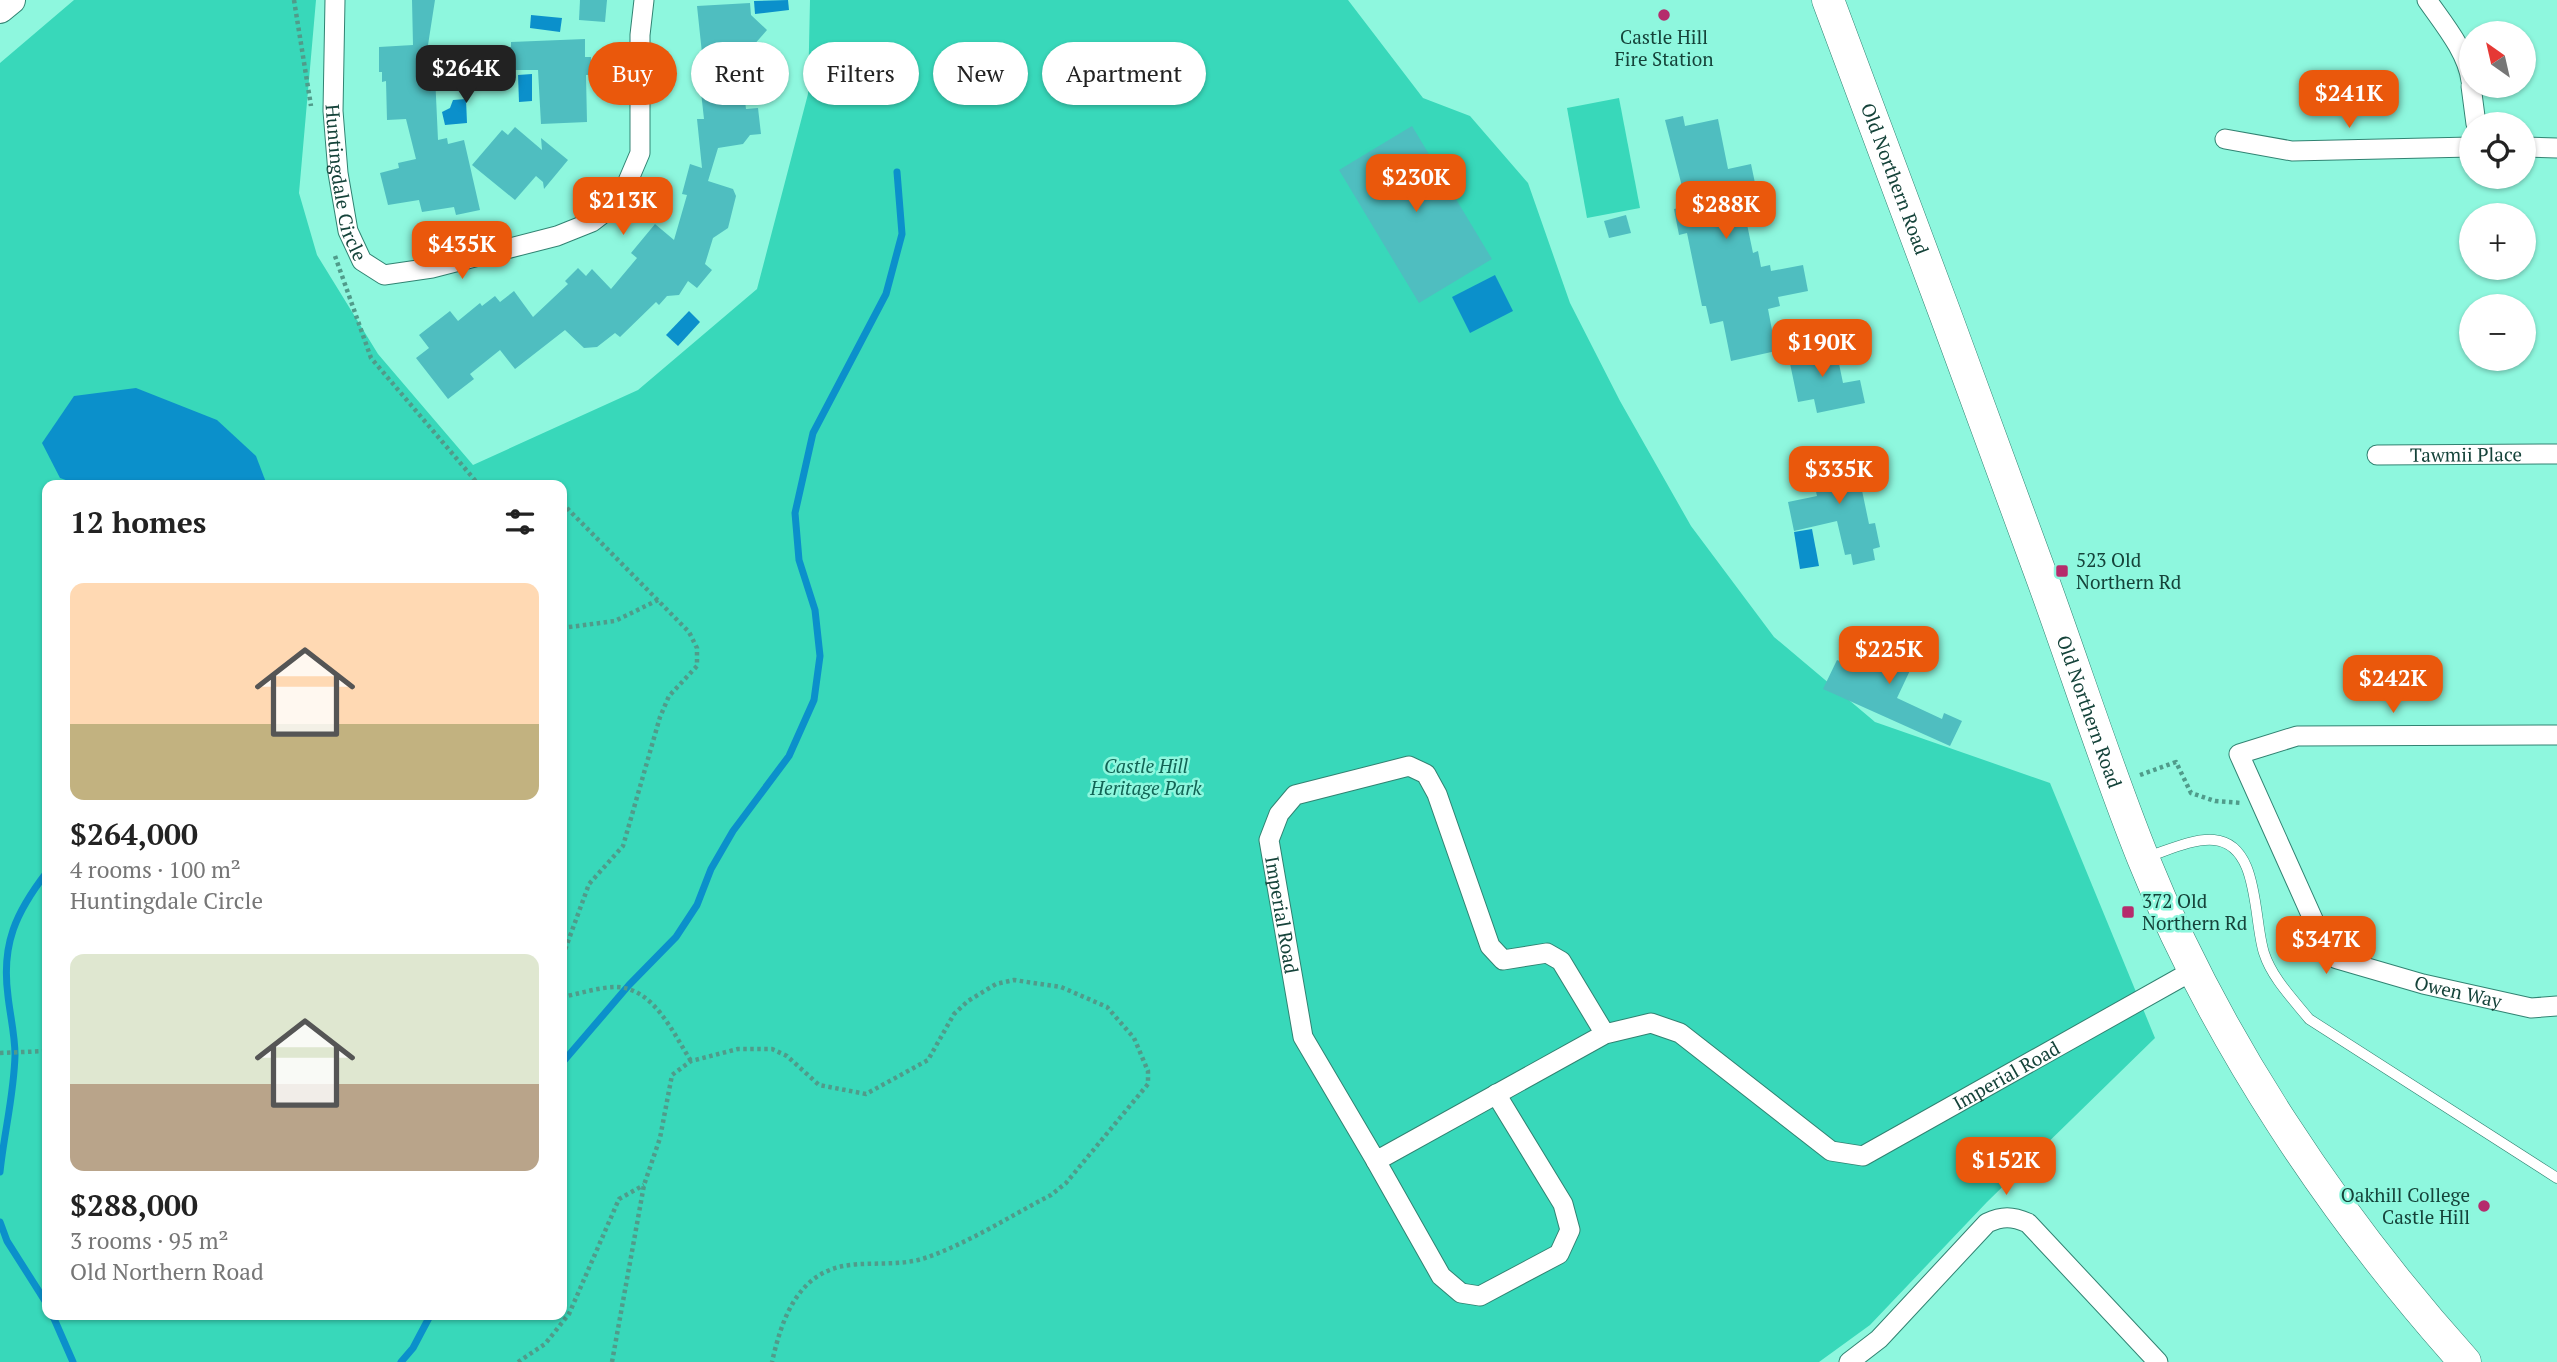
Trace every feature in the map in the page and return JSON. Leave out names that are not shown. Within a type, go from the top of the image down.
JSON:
[{"type":"main road","points":[[0,9],[11,0]]},
{"type":"main road","name":"Old Northern Road","points":[[1828,0],[2143,858],[2194,970],[2222,1025],[2318,1175],[2417,1308],[2465,1362]]},
{"type":"street","name":"Huntingdale Circle","points":[[335,0],[332,111],[346,219],[354,248],[362,261],[384,275],[432,268],[557,236],[592,222],[609,209],[624,193],[640,153],[640,35],[644,0]]},
{"type":"street","points":[[2427,0],[2459,51]]},
{"type":"street","points":[[2225,139],[2292,151],[2459,147]]},
{"type":"street","points":[[2536,147],[2557,148]]},
{"type":"street","name":"Tawmii Place","points":[[2377,455],[2557,454]]},
{"type":"street","name":"Owen Way","points":[[2557,735],[2297,736],[2239,754],[2321,937],[2337,959],[2423,984],[2531,1008],[2557,1006]]},
{"type":"street","name":"Imperial Road","points":[[1605,1034],[1561,961],[1547,953],[1503,960],[1490,946],[1437,794],[1426,774],[1409,766],[1295,795],[1279,814],[1269,841],[1303,1037],[1376,1161],[1605,1034],[1651,1023],[1680,1033],[1831,1151],[1863,1156],[2194,970]]},
{"type":"street","points":[[1376,1161],[1441,1276],[1461,1293],[1480,1296],[1559,1254],[1570,1230],[1563,1204],[1496,1094]]},
{"type":"street","points":[[1849,1362],[1879,1339],[1987,1223],[1998,1218],[2015,1217],[2028,1223],[2158,1362]]},
{"type":"lane","points":[[2143,858],[2214,839],[2231,846],[2244,858],[2252,878],[2253,909],[2264,955],[2280,984],[2309,1019],[2557,1178]]},
{"type":"path","points":[[567,508],[689,632],[696,648],[697,666],[669,696],[660,717],[623,846],[589,884],[567,944]]},
{"type":"path","points":[[567,627],[615,621],[658,600]]},
{"type":"path","points":[[2116,785],[2176,762],[2191,793],[2215,801],[2242,803],[2258,797]]},
{"type":"path","points":[[612,1362],[644,1185],[660,1138],[673,1075],[691,1061],[738,1049],[772,1049],[787,1056],[819,1085],[866,1094],[928,1060],[954,1014],[996,984],[1014,980],[1061,987],[1107,1007],[1134,1038],[1148,1071],[1148,1084],[1081,1168],[1051,1195],[928,1257],[905,1262],[850,1265],[815,1278],[786,1311],[772,1362]]},
{"type":"path","points":[[567,996],[616,987],[639,993],[661,1015],[691,1061]]},
{"type":"path","points":[[0,1053],[42,1051]]},
{"type":"path","points":[[567,1316],[619,1199],[644,1185]]},
{"type":"path","points":[[518,1362],[545,1343],[564,1320]]},
{"type":"green space","name":"Castle Hill Heritage Park","points":[[74,0],[316,0],[299,193],[317,255],[378,354],[473,465],[638,390],[757,289],[805,105],[919,105],[919,42],[809,42],[810,0],[1348,0],[1423,98],[1470,116],[1528,183],[1570,303],[1620,401],[1691,526],[1774,637],[1875,722],[2050,783],[2155,1038],[1987,1202],[1870,1325],[1819,1362],[0,1362],[0,63]]},
{"type":"green space","points":[[1619,98],[1640,208],[1587,218],[1567,108]]},
{"type":"water","points":[[788,0],[789,10],[755,14],[754,1]]},
{"type":"water","points":[[531,15],[562,18],[560,32],[530,28]]},
{"type":"water","points":[[532,74],[532,101],[519,102],[518,75]]},
{"type":"water","points":[[466,99],[467,123],[445,125],[442,112],[450,108],[453,100]]},
{"type":"water","points":[[1495,275],[1513,311],[1470,333],[1452,297]]},
{"type":"water","points":[[689,311],[700,322],[678,346],[666,335]]},
{"type":"water","points":[[136,388],[217,420],[256,456],[265,480],[60,478],[42,443],[74,396]]},
{"type":"water","points":[[1812,529],[1819,566],[1800,569],[1794,532]]},
{"type":"building","points":[[412,0],[435,0],[428,45],[511,47],[511,42],[585,39],[585,57],[588,57],[587,122],[541,124],[538,70],[466,70],[460,75],[435,75],[438,140],[447,138],[448,144],[464,140],[480,210],[456,215],[454,207],[422,212],[419,200],[388,205],[380,173],[399,168],[398,163],[416,159],[406,119],[387,120],[386,81],[382,82],[382,72],[379,72],[379,47],[413,45]]},
{"type":"building","points":[[580,0],[607,0],[605,22],[579,20]]},
{"type":"building","points":[[750,3],[751,15],[767,30],[756,42],[701,42],[697,6]]},
{"type":"building","points":[[702,105],[746,105],[746,109],[758,108],[761,134],[750,135],[743,144],[718,148],[708,181],[733,189],[736,196],[728,228],[713,238],[705,264],[712,270],[697,288],[688,281],[679,295],[667,296],[659,305],[656,302],[620,337],[615,333],[597,347],[584,348],[565,330],[515,369],[500,350],[470,374],[474,379],[448,399],[416,358],[429,348],[419,335],[450,311],[458,321],[480,303],[482,306],[495,296],[500,302],[514,291],[533,317],[568,284],[565,281],[578,268],[586,276],[592,269],[611,289],[637,258],[631,253],[655,224],[674,240],[687,195],[682,194],[690,164],[702,168],[697,119],[704,119]]},
{"type":"building","points":[[1683,116],[1685,126],[1718,119],[1728,169],[1751,164],[1755,183],[1739,186],[1753,253],[1758,251],[1761,267],[1770,265],[1771,271],[1803,265],[1808,291],[1778,297],[1780,306],[1768,309],[1776,351],[1731,361],[1723,321],[1710,324],[1706,306],[1702,306],[1687,233],[1679,235],[1674,209],[1687,206],[1665,120]]},
{"type":"building","points":[[1412,126],[1492,259],[1419,303],[1339,170]]},
{"type":"building","points":[[515,127],[542,150],[541,138],[568,160],[544,189],[543,182],[536,176],[515,200],[472,165],[502,130],[508,135]]},
{"type":"building","points":[[1626,215],[1631,233],[1609,238],[1604,221]]},
{"type":"building","points":[[1823,341],[1826,356],[1837,354],[1843,383],[1860,380],[1865,403],[1817,413],[1814,399],[1798,402],[1787,349]]},
{"type":"building","points":[[1854,452],[1869,524],[1875,523],[1880,547],[1873,549],[1875,560],[1853,565],[1851,554],[1845,555],[1837,521],[1794,531],[1788,502],[1817,496],[1809,461]]},
{"type":"building","points":[[1882,626],[1922,645],[1897,698],[1942,719],[1944,713],[1962,721],[1950,746],[1823,689],[1837,660],[1851,666],[1857,654],[1866,659]]},
{"type":"waterway","points":[[567,1057],[629,985],[676,937],[697,905],[711,869],[733,831],[789,756],[814,700],[820,656],[815,610],[799,560],[795,513],[813,433],[886,294],[902,234],[897,172]]},
{"type":"waterway","points":[[0,1172],[15,1055],[6,977],[9,944],[19,915],[42,879]]},
{"type":"waterway","points":[[0,1222],[7,1241],[42,1296]]},
{"type":"waterway","points":[[55,1320],[73,1362]]},
{"type":"waterway","points":[[401,1362],[413,1348],[428,1320]]},
{"type":"place","name":"Castle Hill Fire Station","points":[[1664,15]]},
{"type":"place","name":"523 Old Northern Rd","points":[[2062,571]]},
{"type":"place","name":"372 Old Northern Rd","points":[[2128,912]]},
{"type":"place","name":"Oakhill College Castle Hill","points":[[2484,1206]]}]
